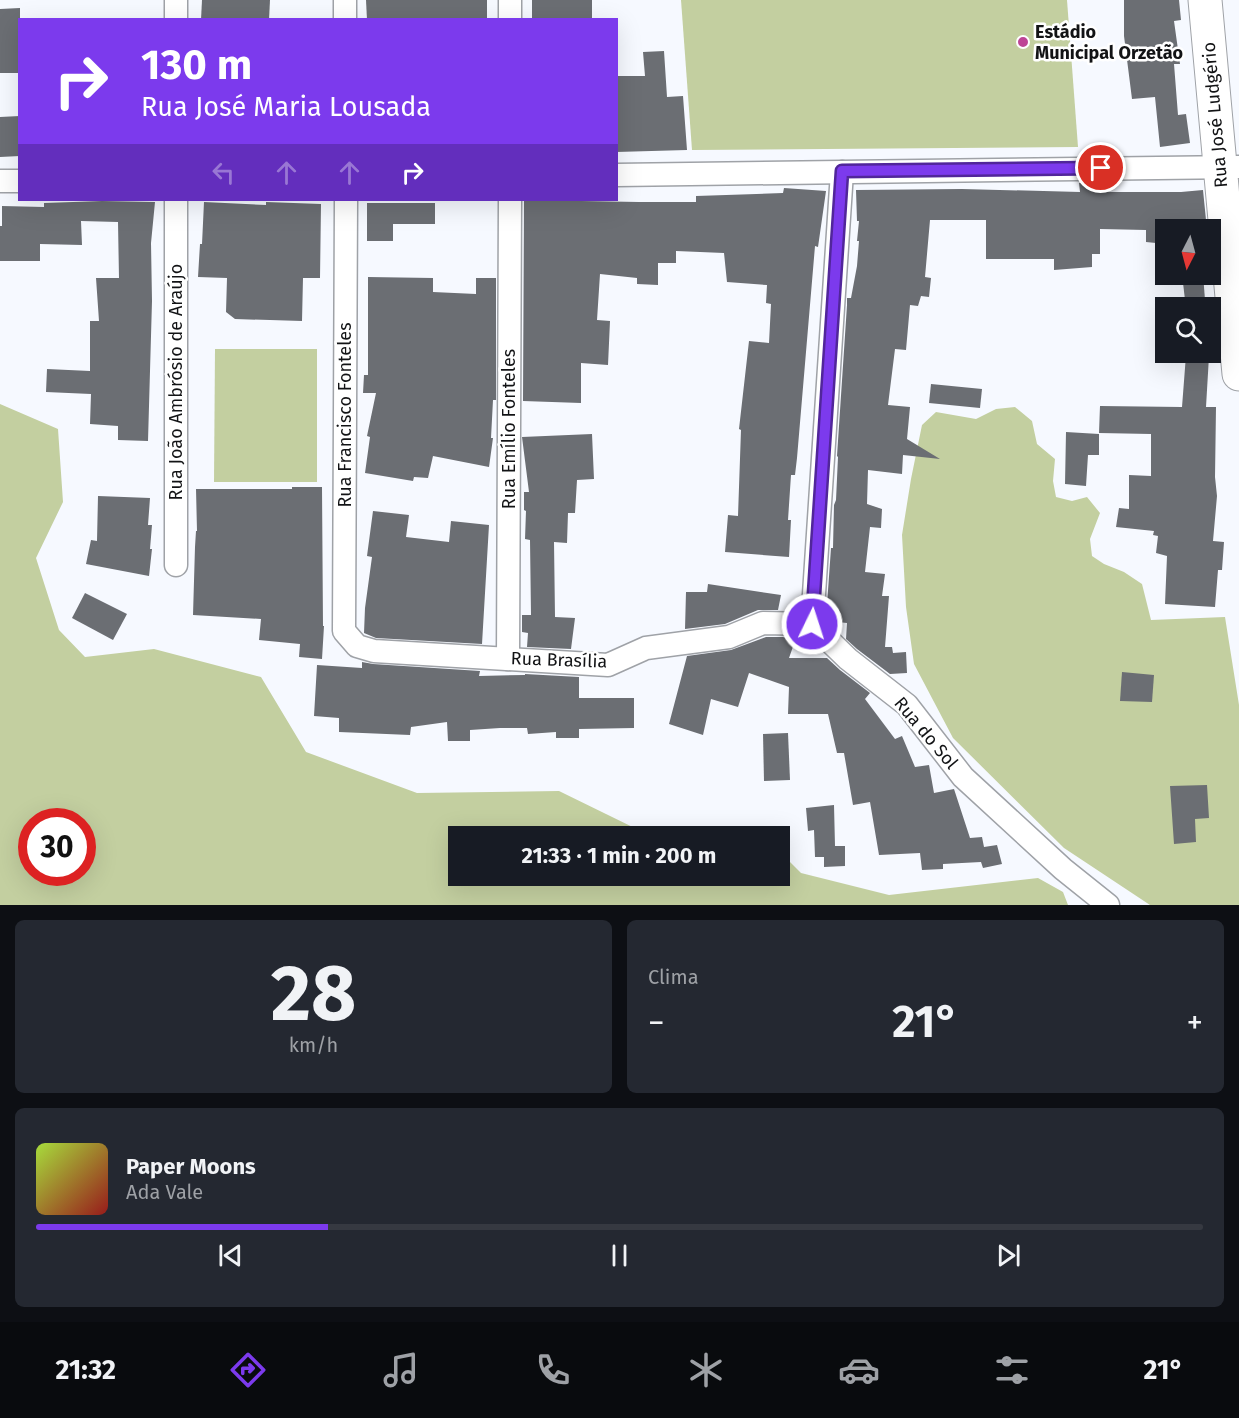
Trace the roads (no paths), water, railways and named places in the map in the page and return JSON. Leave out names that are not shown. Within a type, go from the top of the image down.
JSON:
[{"type":"main road","name":"Rua José Ludgério","points":[[1205,0],[1229,167],[1239,374]]},
{"type":"street","points":[[176,0],[176,18]]},
{"type":"street","points":[[345,0],[345,18]]},
{"type":"street","points":[[510,0],[510,18]]},
{"type":"street","points":[[618,175],[1229,167]]},
{"type":"street","points":[[812,624],[842,171]]},
{"type":"street","points":[[0,181],[18,181]]},
{"type":"street","name":"Rua João Ambrósio de Araújo","points":[[176,201],[176,565]]},
{"type":"street","name":"Rua Francisco Fonteles","points":[[344,631],[346,201]]},
{"type":"street","name":"Rua Emílio Fonteles","points":[[508,659],[510,201]]},
{"type":"street","name":"Rua Brasília","points":[[344,631],[357,646],[374,651],[608,665],[646,648],[729,637],[763,623],[812,624]]},
{"type":"street","name":"Rua do Sol","points":[[812,624],[848,659],[907,705],[963,777],[1063,869],[1108,905]]},
{"type":"place","name":"Estádio Municipal Orzetão","points":[[1023,42]]}]
